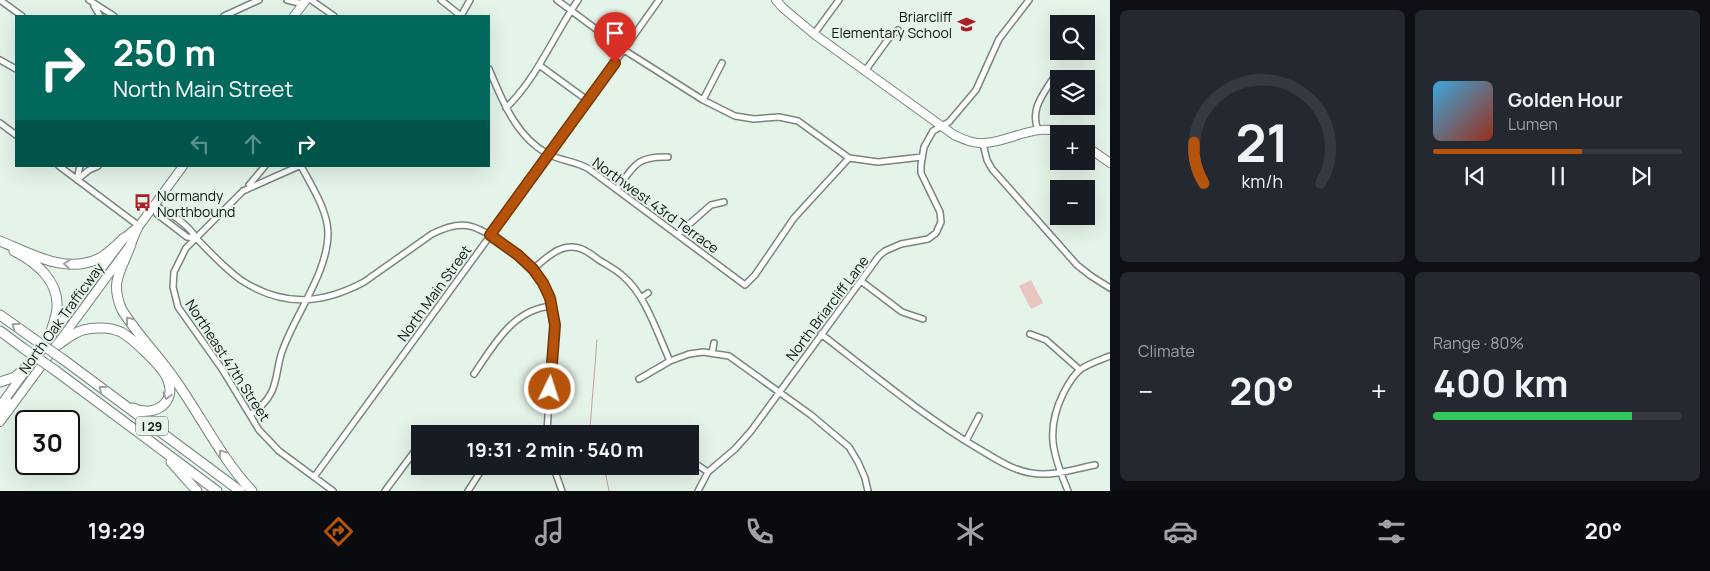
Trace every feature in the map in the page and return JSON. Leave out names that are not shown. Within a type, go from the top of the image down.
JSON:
[{"type":"highway","points":[[0,240],[55,263],[70,265],[84,264],[101,258],[128,241]]},
{"type":"highway","points":[[128,241],[126,257],[121,265],[116,283],[118,299],[122,310],[177,383],[238,476],[252,491]]},
{"type":"highway","points":[[0,245],[20,254],[39,268],[53,286],[57,309],[53,343],[81,331],[94,328],[111,329],[121,332],[142,349],[161,369],[169,387],[166,402],[154,412],[146,412],[119,402]]},
{"type":"highway","name":"I 29","points":[[0,316],[64,360],[240,491]]},
{"type":"highway","name":"I 29","points":[[0,331],[217,491]]},
{"type":"highway","points":[[0,382],[15,377],[31,363]]},
{"type":"highway","points":[[160,449],[197,491]]},
{"type":"main road","points":[[776,0],[814,34],[954,135],[970,142],[983,144],[1038,130],[1050,131]]},
{"type":"main road","points":[[295,15],[305,2]]},
{"type":"main road","points":[[1095,152],[1110,163]]},
{"type":"main road","name":"North Oak Trafficway","points":[[0,422],[53,343],[182,167]]},
{"type":"main road","name":"North Oak Trafficway","points":[[0,406],[31,363],[53,343]]},
{"type":"main road","points":[[0,413],[16,391],[19,378]]},
{"type":"street","points":[[0,0],[21,15]]},
{"type":"street","points":[[286,0],[305,2]]},
{"type":"street","points":[[311,0],[333,15]]},
{"type":"street","points":[[440,0],[460,15]]},
{"type":"street","points":[[462,15],[470,0]]},
{"type":"street","points":[[557,0],[624,50],[703,100],[735,116],[754,119],[779,117],[798,121],[849,158],[878,162],[922,157]]},
{"type":"street","points":[[506,108],[513,102],[539,65],[578,0]]},
{"type":"street","name":"North Main Street","points":[[314,477],[549,155],[659,0]]},
{"type":"street","points":[[814,34],[839,0]]},
{"type":"street","name":"North Briarcliff Lane","points":[[698,491],[708,472],[744,440],[885,250],[901,244],[928,239],[936,233],[941,222],[940,212],[922,177],[921,165],[924,147],[933,131],[949,122],[976,90],[1000,39],[1029,0]]},
{"type":"street","points":[[90,1],[99,15]]},
{"type":"street","points":[[90,1],[112,15]]},
{"type":"street","points":[[226,15],[255,1]]},
{"type":"street","points":[[865,71],[889,38],[898,30]]},
{"type":"street","points":[[0,60],[15,68]]},
{"type":"street","points":[[703,100],[722,63]]},
{"type":"street","points":[[539,65],[587,100]]},
{"type":"street","points":[[490,71],[506,108],[524,135],[549,155]]},
{"type":"street","points":[[1038,130],[1035,119],[1036,105],[1050,83]]},
{"type":"street","points":[[0,123],[15,134]]},
{"type":"street","points":[[983,144],[987,160],[992,169],[1077,265],[1110,288]]},
{"type":"street","name":"Northwest 43rd Terrace","points":[[549,155],[583,165],[745,285],[794,218],[849,158]]},
{"type":"street","points":[[617,189],[638,162],[647,158],[668,157]]},
{"type":"street","points":[[60,167],[139,226]]},
{"type":"street","points":[[77,180],[80,167],[87,172]]},
{"type":"street","points":[[77,180],[96,167]]},
{"type":"street","points":[[248,188],[264,167]]},
{"type":"street","points":[[248,188],[298,167]]},
{"type":"street","points":[[250,415],[258,410],[272,392],[282,351],[325,258],[328,230],[320,200],[301,167]]},
{"type":"street","points":[[259,174],[264,181]]},
{"type":"street","name":"Northeast 47th Street","points":[[248,188],[186,248],[174,272],[173,287],[178,308],[222,369],[259,430],[271,444],[334,491]]},
{"type":"street","points":[[678,234],[711,205],[724,202]]},
{"type":"street","points":[[154,206],[157,214],[187,237],[196,238],[240,280],[269,294],[298,301],[314,300],[339,293],[364,282],[432,234],[444,228],[457,225],[471,226],[484,230],[518,255],[533,269],[547,290],[555,325],[548,425]]},
{"type":"street","points":[[533,269],[556,251],[566,247],[580,248],[624,277],[641,298],[670,360]]},
{"type":"street","points":[[861,281],[902,312],[923,319]]},
{"type":"street","points":[[309,292],[314,300]]},
{"type":"street","points":[[641,298],[648,293]]},
{"type":"street","points":[[298,301],[302,307]]},
{"type":"street","points":[[474,374],[509,326],[519,317],[537,309],[552,306]]},
{"type":"street","points":[[821,334],[922,411],[966,441],[1015,469],[1038,474],[1095,465]]},
{"type":"street","points":[[1030,334],[1046,340],[1080,370]]},
{"type":"street","points":[[712,353],[714,343]]},
{"type":"street","points":[[639,379],[670,360],[689,354],[712,353],[729,356],[811,415],[849,447],[865,478],[868,491]]},
{"type":"street","points":[[1068,491],[1054,450],[1054,420],[1068,384],[1080,370],[1110,356]]},
{"type":"street","points":[[966,441],[979,416]]},
{"type":"street","points":[[385,491],[411,456]]},
{"type":"street","points":[[699,466],[708,472]]},
{"type":"street","points":[[468,491],[478,475]]},
{"type":"street","points":[[556,475],[562,491]]},
{"type":"shaded area","points":[[1031,280],[1043,303],[1031,309],[1019,286]]},
{"type":"waterway","points":[[590,425],[597,340]]},
{"type":"waterway","points":[[606,475],[609,491]]},
{"type":"place","name":"Briarcliff Elementary School","points":[[966,24]]},
{"type":"place","name":"Normandy Northbound","points":[[143,203]]},
{"type":"route","points":[[550,389],[555,325],[547,290],[533,269],[518,255],[490,235],[615,63]]}]
